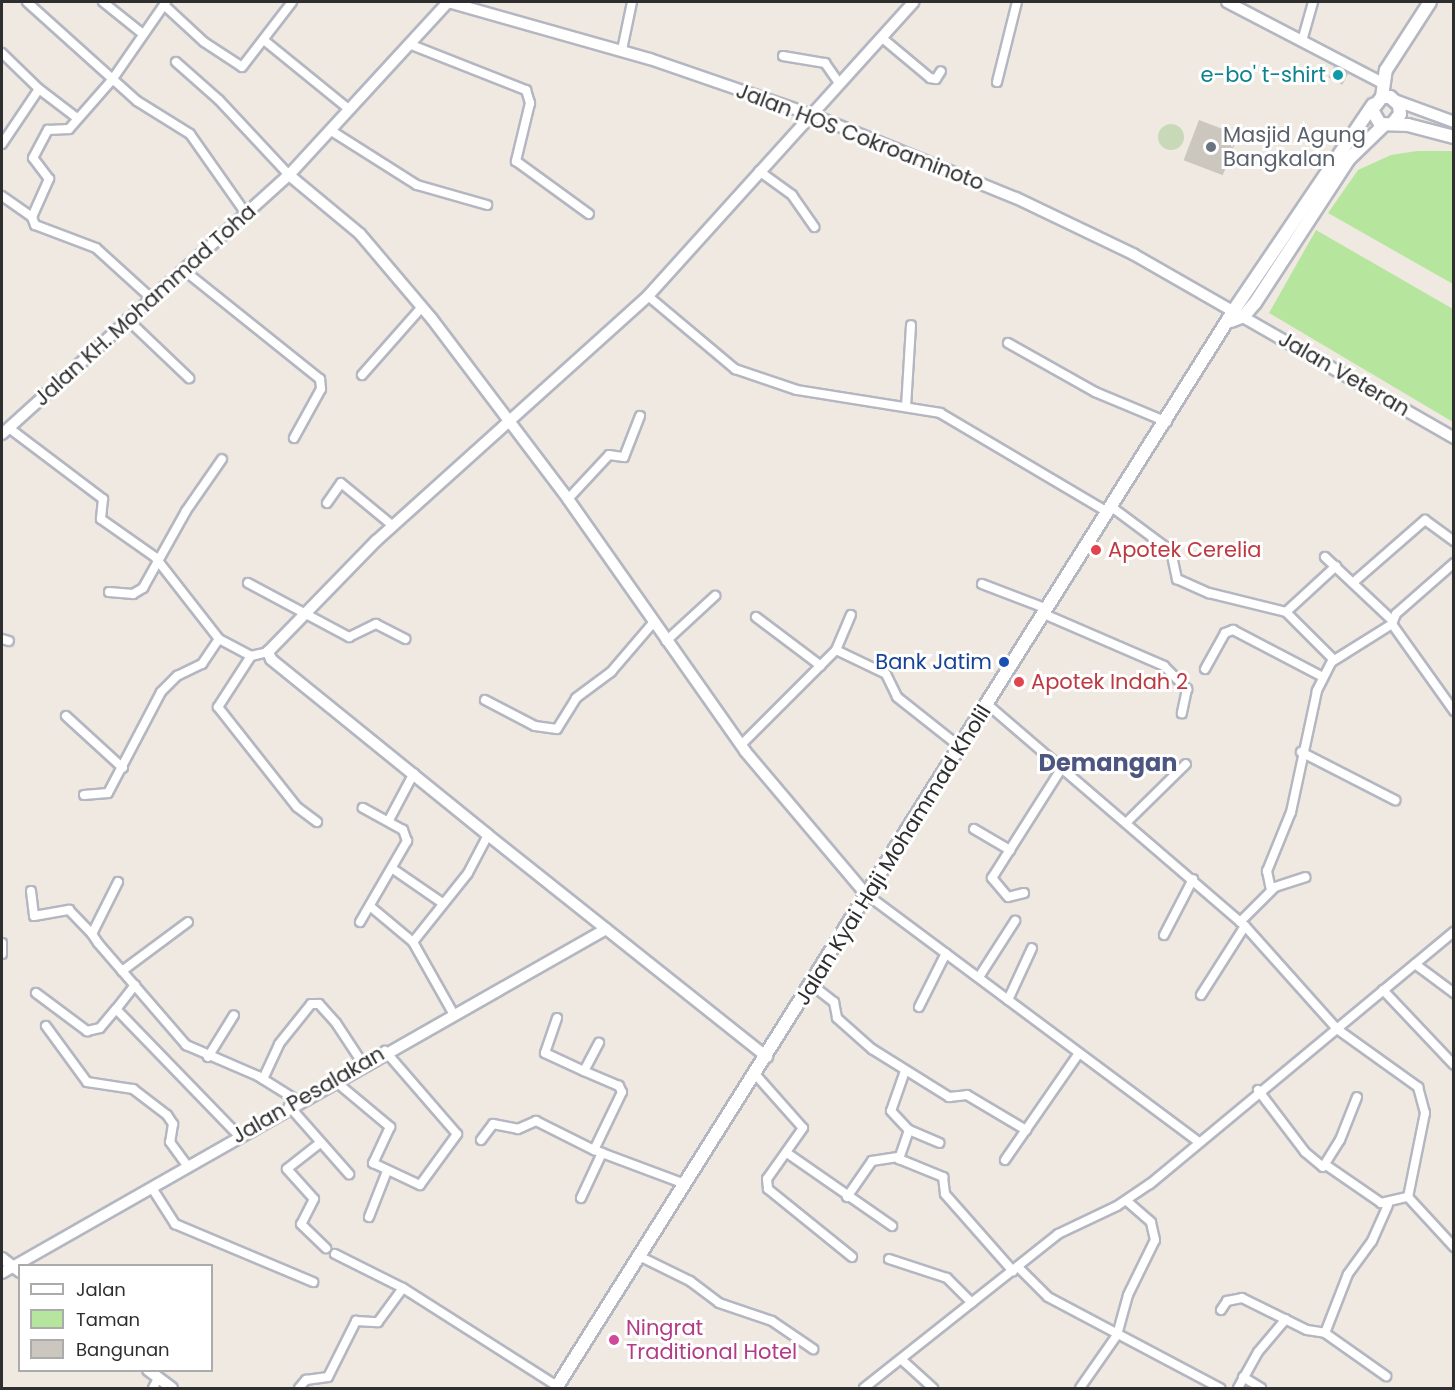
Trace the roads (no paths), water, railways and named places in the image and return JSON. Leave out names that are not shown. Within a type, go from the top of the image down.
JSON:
[{"type":"main road","points":[[1430,2],[1381,82],[1374,118],[1388,124],[1454,138]]},
{"type":"main road","points":[[1377,101],[1397,101],[1400,114],[1359,146],[1316,209],[1236,316],[1305,202],[1359,119],[1377,101]]},
{"type":"main road","points":[[1305,202],[1316,209]]},
{"type":"main road","name":"Jalan Kyai Haji Mohammad Kholil","points":[[556,1388],[812,986],[867,894],[1045,612],[1236,316]]},
{"type":"street","points":[[27,2],[112,80],[190,134],[247,215]]},
{"type":"street","points":[[103,2],[143,34]]},
{"type":"street","points":[[32,218],[49,180],[33,158],[48,130],[74,123],[112,80],[165,4],[237,66],[248,64],[292,2]]},
{"type":"street","name":"Jalan HOS Cokroaminoto","points":[[448,2],[469,3],[622,50],[810,114],[1060,218],[1236,316]]},
{"type":"street","name":"Jalan KH. Mohammad Toha","points":[[5,431],[127,319],[185,272],[289,175],[448,2]]},
{"type":"street","points":[[622,50],[632,2]]},
{"type":"street","points":[[5,431],[103,499],[101,519],[157,560],[219,639],[250,656],[268,652],[393,525],[507,420],[648,296],[810,114],[914,2]]},
{"type":"street","points":[[997,82],[1017,2]]},
{"type":"street","points":[[1227,2],[1381,82]]},
{"type":"street","points":[[1302,41],[1313,2]]},
{"type":"street","points":[[881,38],[930,78],[936,79],[941,71]]},
{"type":"street","points":[[265,41],[350,110]]},
{"type":"street","points":[[409,44],[526,90],[530,103],[516,161],[589,214]]},
{"type":"street","points":[[2,53],[74,123]]},
{"type":"street","points":[[783,56],[825,63],[839,83]]},
{"type":"street","points":[[176,62],[219,100],[289,175],[360,234],[422,307],[568,499],[653,623],[741,745],[867,894],[1197,1141]]},
{"type":"street","points":[[2,144],[39,89]]},
{"type":"street","points":[[1397,101],[1431,111],[1454,122]]},
{"type":"street","points":[[330,130],[417,185],[487,205]]},
{"type":"street","points":[[759,171],[792,195],[814,227]]},
{"type":"street","points":[[2,196],[32,218],[35,225],[96,248],[152,298]]},
{"type":"street","points":[[185,272],[320,379],[321,389],[294,438]]},
{"type":"street","points":[[648,296],[735,369],[797,390],[906,407],[960,421],[1111,510],[1171,551],[1177,579],[1209,593],[1286,612],[1334,661]]},
{"type":"street","points":[[362,375],[422,307]]},
{"type":"street","name":"Jalan Veteran","points":[[1236,316],[1454,438]]},
{"type":"street","points":[[127,319],[189,378]]},
{"type":"street","points":[[906,407],[911,325]]},
{"type":"street","points":[[1008,343],[1095,392],[1167,422]]},
{"type":"street","points":[[568,499],[609,455],[624,457],[640,417]]},
{"type":"street","points":[[109,592],[138,593],[222,459]]},
{"type":"street","points":[[327,503],[341,483],[393,525]]},
{"type":"street","points":[[1355,581],[1425,520],[1454,542]]},
{"type":"street","points":[[1325,557],[1355,581],[1393,622],[1454,711]]},
{"type":"street","points":[[1271,890],[1267,871],[1290,812],[1301,752],[1323,677],[1334,661],[1393,622],[1454,563]]},
{"type":"street","points":[[1286,612],[1336,566]]},
{"type":"street","points":[[248,583],[307,612],[349,637],[376,624],[405,639]]},
{"type":"street","points":[[982,584],[1164,666],[1187,689],[1182,713]]},
{"type":"street","points":[[666,641],[715,596]]},
{"type":"street","points":[[741,745],[836,650],[851,615]]},
{"type":"street","points":[[756,617],[821,666]]},
{"type":"street","points":[[485,700],[535,726],[557,729],[576,698],[611,672],[653,623]]},
{"type":"street","points":[[1205,669],[1225,633],[1233,630],[1323,677]]},
{"type":"street","points":[[84,795],[108,794],[161,692],[177,676],[202,664],[219,639]]},
{"type":"street","points":[[836,650],[886,674],[897,697],[960,747]]},
{"type":"street","points":[[268,652],[488,835],[767,1057]]},
{"type":"street","points":[[250,656],[218,707],[297,807],[317,822]]},
{"type":"street","points":[[987,704],[1128,821],[1242,924],[1337,1029],[1421,1092],[1422,1146],[1408,1197]]},
{"type":"street","points":[[66,716],[123,768]]},
{"type":"street","points":[[1301,752],[1395,800]]},
{"type":"street","points":[[1128,821],[1186,764]]},
{"type":"street","points":[[1024,893],[1012,899],[992,882],[1063,766]]},
{"type":"street","points":[[388,820],[414,773]]},
{"type":"street","points":[[360,922],[393,869],[407,836],[388,820],[363,808]]},
{"type":"street","points":[[974,829],[1010,850]]},
{"type":"street","points":[[413,942],[441,902],[468,873],[488,835]]},
{"type":"street","points":[[393,869],[441,902]]},
{"type":"street","points":[[1201,995],[1242,924],[1271,890],[1305,877]]},
{"type":"street","points":[[1164,935],[1193,879]]},
{"type":"street","points":[[92,934],[118,882]]},
{"type":"street","points":[[31,891],[34,916],[69,910],[186,1045],[208,1058],[263,1079],[294,1104],[320,1143],[349,1174]]},
{"type":"street","points":[[371,907],[413,942],[453,1012]]},
{"type":"street","points":[[979,977],[1016,921]]},
{"type":"street","points":[[122,971],[188,922]]},
{"type":"street","name":"Jalan Pesalakan","points":[[24,1264],[238,1135],[453,1012],[606,929]]},
{"type":"street","points":[[864,1389],[1068,1228],[1127,1201],[1258,1090],[1337,1029],[1454,932]]},
{"type":"street","points":[[2,943],[2,954]]},
{"type":"street","points":[[1008,1000],[1032,948]]},
{"type":"street","points":[[919,1007],[946,953]]},
{"type":"street","points":[[1415,964],[1454,993]]},
{"type":"street","points":[[36,993],[87,1031],[100,1028],[135,986]]},
{"type":"street","points":[[812,986],[834,1002],[835,1015],[860,1040],[905,1071],[949,1097],[967,1095],[1026,1130]]},
{"type":"street","points":[[1383,990],[1454,1065]]},
{"type":"street","points":[[263,1079],[279,1044],[311,1004],[319,1004],[336,1023],[363,1064]]},
{"type":"street","points":[[116,1009],[238,1135]]},
{"type":"street","points":[[208,1058],[234,1015]]},
{"type":"street","points":[[558,1018],[545,1053],[619,1086],[622,1092],[581,1198]]},
{"type":"street","points":[[46,1026],[87,1082],[134,1089],[167,1115],[173,1124],[170,1142],[187,1165]]},
{"type":"street","points":[[584,1071],[599,1043]]},
{"type":"street","points":[[335,1081],[388,1124],[372,1160],[387,1171],[419,1186],[458,1135],[385,1051]]},
{"type":"street","points":[[1005,1160],[1079,1053]]},
{"type":"street","points":[[905,1071],[891,1111],[909,1130],[939,1143]]},
{"type":"street","points":[[755,1074],[803,1128],[767,1179],[768,1189],[852,1257]]},
{"type":"street","points":[[1258,1090],[1305,1152],[1319,1165],[1326,1165],[1388,1205]]},
{"type":"street","points":[[1326,1165],[1357,1098]]},
{"type":"street","points":[[481,1140],[493,1124],[518,1129],[533,1121],[598,1152],[685,1184]]},
{"type":"street","points":[[898,1157],[909,1130]]},
{"type":"street","points":[[320,1143],[287,1169],[314,1199],[301,1224],[326,1248]]},
{"type":"street","points":[[787,1153],[847,1197],[892,1226]]},
{"type":"street","points":[[847,1197],[872,1161],[898,1157],[943,1177],[945,1194],[1016,1269],[1048,1297],[1220,1389]]},
{"type":"street","points":[[369,1217],[387,1171]]},
{"type":"street","points":[[152,1188],[175,1224],[313,1282]]},
{"type":"street","points":[[1325,1333],[1348,1274],[1372,1241],[1388,1205],[1408,1197]]},
{"type":"street","points":[[1408,1197],[1454,1247]]},
{"type":"street","points":[[1080,1389],[1116,1335],[1128,1295],[1155,1240],[1151,1222],[1127,1201]]},
{"type":"street","points":[[335,1254],[403,1288],[556,1388]]},
{"type":"street","points":[[639,1256],[690,1281],[719,1303],[772,1320],[813,1349]]},
{"type":"street","points":[[2,1258],[16,1269]]},
{"type":"street","points":[[889,1259],[947,1278],[972,1303]]},
{"type":"street","name":"Jalan Pesalakan","points":[[2,1273],[16,1269]]},
{"type":"street","points":[[299,1389],[306,1380],[328,1377],[356,1321],[378,1322],[403,1288]]},
{"type":"street","points":[[1221,1310],[1227,1301],[1242,1298],[1286,1319],[1325,1333],[1386,1376]]},
{"type":"street","points":[[1238,1389],[1243,1377],[1286,1319]]},
{"type":"street","points":[[902,1360],[933,1389]]},
{"type":"street","points":[[1243,1377],[1261,1389]]},
{"type":"street","points":[[156,1383],[172,1389]]},
{"type":"place","name":"e-bo' t-shirt","points":[[1338,75]]},
{"type":"place","name":"Masjid Agung Bangkalan","points":[[1211,147]]},
{"type":"place","name":"Apotek Cerelia","points":[[1096,550]]},
{"type":"place","name":"Bank Jatim","points":[[1004,662]]},
{"type":"place","name":"Apotek Indah 2","points":[[1019,682]]},
{"type":"place","name":"Ningrat Traditional Hotel","points":[[614,1340]]},
{"type":"district","name":"Demangan","points":[[1108,763]]}]
